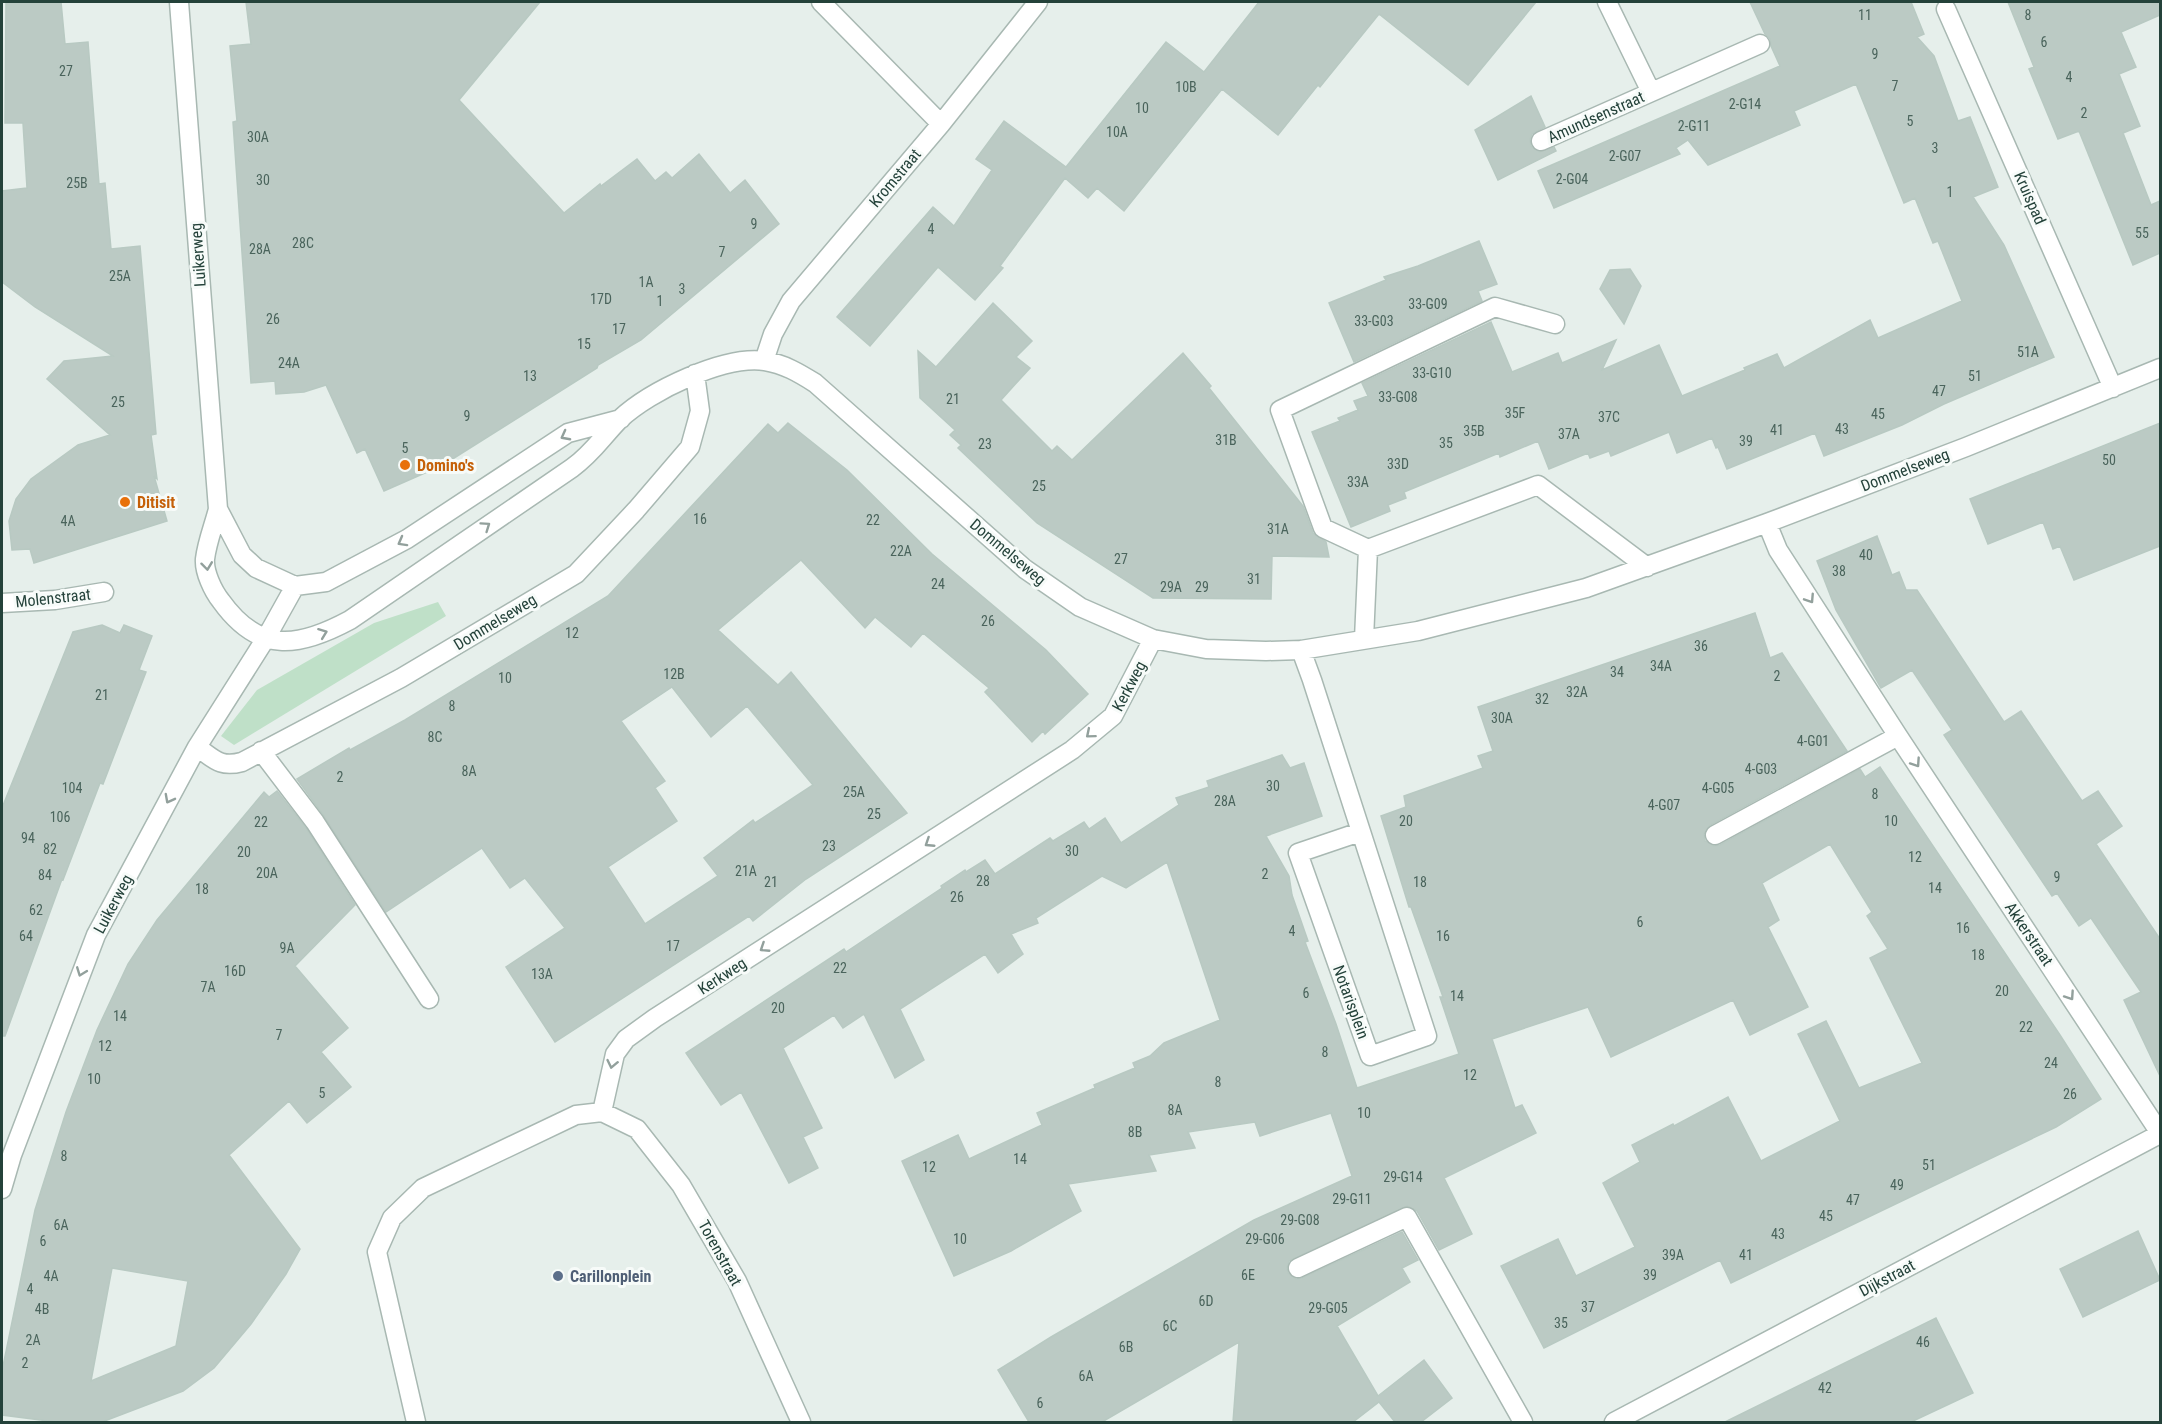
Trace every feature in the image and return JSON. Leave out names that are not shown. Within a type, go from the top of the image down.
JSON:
[{"type":"street","name":"Luikerweg","points":[[178,2],[218,509],[205,560],[217,597],[232,617],[248,629],[266,638]]},
{"type":"street","points":[[821,2],[941,124]]},
{"type":"street","name":"Kromstraat","points":[[764,361],[773,334],[791,301],[941,124],[1038,2]]},
{"type":"street","name":"Amundsenstraat","points":[[1607,2],[1651,92]]},
{"type":"street","name":"Kruispad","points":[[1946,9],[2113,388]]},
{"type":"street","name":"Amundsenstraat","points":[[1541,141],[1760,44]]},
{"type":"street","points":[[1555,324],[1496,307],[1280,410],[1323,528],[1368,549],[1538,485],[1647,567]]},
{"type":"street","name":"Dommelseweg","points":[[266,638],[280,641],[304,640],[329,632],[350,620],[587,457],[621,419],[655,394],[695,374],[733,363],[764,361],[789,368],[815,383],[1025,569],[1080,607],[1153,639],[1206,649],[1266,651],[1301,650],[1418,632],[1586,588],[1767,523],[2160,368]]},
{"type":"street","name":"Dommelseweg","points":[[197,747],[228,766],[242,762],[401,678],[576,574],[636,510],[690,447],[700,411],[695,374]]},
{"type":"street","name":"Dommelseweg","points":[[295,586],[326,582],[407,539],[568,433],[621,419]]},
{"type":"street","name":"Luikerweg","points":[[2,1190],[12,1155],[96,935],[197,747],[266,638],[295,586],[256,568],[242,555],[218,509]]},
{"type":"street","name":"Akkerstraat","points":[[1767,523],[1778,550],[2160,1133]]},
{"type":"street","points":[[1364,639],[1368,549]]},
{"type":"street","name":"Molenstraat","points":[[2,603],[55,600],[104,592]]},
{"type":"street","name":"Kerkweg","points":[[602,1112],[615,1054],[626,1039],[655,1018],[1071,750],[1113,716],[1153,639]]},
{"type":"street","name":"Notarisplein","points":[[1301,650],[1427,1036],[1370,1056],[1298,853],[1360,832]]},
{"type":"street","points":[[1715,835],[1898,736]]},
{"type":"street","points":[[261,751],[315,822],[429,999]]},
{"type":"street","points":[[416,1422],[377,1252],[392,1218],[423,1188],[576,1115],[602,1112]]},
{"type":"street","name":"Torenstraat","points":[[602,1112],[637,1129],[681,1185],[737,1281],[801,1422]]},
{"type":"street","name":"Dijkstraat","points":[[1614,1422],[2160,1133]]},
{"type":"street","points":[[1298,1268],[1407,1217],[1523,1422]]},
{"type":"green space","points":[[438,602],[446,616],[234,745],[221,736],[257,690],[374,623]]},
{"type":"building","points":[[6,2],[61,2],[65,44],[88,42],[99,184],[105,183],[111,249],[140,246],[156,434],[151,435],[157,479],[154,476],[167,521],[34,563],[30,549],[12,550],[9,521],[16,499],[31,479],[78,445],[110,435],[47,379],[64,361],[113,356],[35,307],[2,282],[2,191],[27,188],[23,123],[5,123]]},
{"type":"building","points":[[246,2],[540,2],[459,100],[564,213],[600,184],[601,186],[637,159],[655,181],[666,172],[672,178],[699,154],[730,193],[745,180],[779,224],[641,340],[598,365],[597,368],[443,465],[384,491],[365,449],[357,453],[326,385],[304,392],[276,394],[275,381],[251,383],[233,122],[237,121],[230,46],[251,44]]},
{"type":"building","points":[[1259,2],[1536,2],[1468,85],[1379,14],[1278,135],[1222,89],[1124,211],[1097,188],[1088,198],[1065,178],[1000,266],[1003,268],[975,300],[938,267],[870,346],[837,317],[933,207],[954,226],[992,170],[976,159],[1004,121],[1066,167],[1166,42],[1204,72]]},
{"type":"building","points":[[1750,2],[1911,2],[1924,34],[1917,37],[1934,56],[1958,121],[1970,117],[1998,187],[1973,197],[2004,245],[2054,357],[1944,404],[1902,425],[1824,456],[1815,433],[1727,469],[1712,438],[1677,453],[1669,432],[1611,456],[1609,451],[1590,458],[1588,453],[1549,469],[1538,441],[1500,457],[1499,453],[1404,492],[1406,498],[1388,505],[1390,511],[1351,527],[1312,432],[1340,421],[1338,418],[1358,410],[1354,401],[1368,396],[1362,383],[1491,322],[1512,372],[1558,353],[1562,363],[1616,340],[1602,370],[1659,345],[1682,396],[1777,354],[1784,368],[1870,320],[1878,338],[1962,301],[1938,241],[1933,243],[1915,198],[1904,203],[1856,84],[1794,111],[1800,125],[1708,165],[1688,140],[1676,148],[1680,154],[1554,208],[1538,171],[1780,66],[1770,39],[1765,34]]},
{"type":"building","points":[[2008,2],[2160,2],[2160,15],[2121,32],[2136,67],[2119,74],[2140,126],[2123,133],[2151,205],[2160,201],[2160,253],[2133,265],[2079,131],[2058,139],[2029,69],[2034,67]]},
{"type":"building","points":[[1531,96],[1545,127],[1532,134],[1531,146],[1539,152],[1554,147],[1556,151],[1498,180],[1475,130]]},
{"type":"building","points":[[1479,241],[1497,284],[1478,291],[1482,301],[1354,362],[1329,303],[1386,280],[1384,277]]},
{"type":"building","points":[[1630,269],[1641,286],[1624,324],[1600,289],[1610,270]]},
{"type":"building","points":[[993,303],[1032,341],[1016,357],[1030,368],[1001,400],[1052,451],[1057,446],[1072,460],[1183,353],[1303,506],[1313,533],[1326,542],[1329,557],[1272,556],[1271,599],[1153,598],[1037,523],[958,448],[961,445],[950,435],[955,430],[920,398],[918,351],[936,367]]},
{"type":"building","points":[[788,423],[847,470],[932,554],[1046,650],[1088,694],[1045,734],[1043,731],[1032,742],[985,692],[989,688],[923,633],[911,647],[875,617],[865,628],[801,560],[718,630],[778,685],[791,672],[907,813],[806,879],[753,921],[749,916],[555,1042],[506,967],[565,928],[525,878],[510,888],[482,848],[386,912],[324,816],[297,779],[349,748],[350,750],[405,720],[608,596],[768,424],[778,433]],"holes":[[[672,687],[711,737],[747,706],[813,785],[755,823],[753,820],[704,858],[718,876],[645,924],[608,867],[677,821],[655,788],[665,781],[621,721]]]},
{"type":"building","points":[[2160,423],[2160,546],[2074,580],[2060,546],[2053,549],[2043,522],[1988,544],[1970,499]]},
{"type":"building","points":[[1877,536],[1892,575],[1899,572],[1906,590],[1917,590],[2004,722],[2021,711],[2082,801],[2098,791],[2122,826],[2096,844],[2160,939],[2160,1076],[2124,1000],[2141,992],[2091,918],[2079,926],[2057,893],[2052,896],[1944,735],[1952,730],[1912,670],[1881,688],[1836,610],[1817,561]]},
{"type":"building","points":[[1755,613],[1770,658],[1782,653],[1847,751],[1710,825],[1704,834],[1705,841],[1714,846],[1720,845],[1860,769],[1865,777],[1880,767],[2101,1099],[2056,1127],[1731,1283],[1720,1260],[1544,1348],[1501,1266],[1558,1239],[1576,1276],[1635,1247],[1603,1183],[1640,1162],[1632,1145],[1728,1097],[1761,1161],[1840,1121],[1798,1034],[1826,1021],[1859,1088],[1922,1063],[1870,958],[1888,949],[1867,916],[1872,912],[1830,844],[1762,883],[1779,920],[1768,927],[1808,1007],[1750,1035],[1733,1000],[1611,1057],[1588,1007],[1492,1039],[1515,1108],[1522,1105],[1536,1133],[1444,1178],[1472,1234],[1439,1250],[1417,1211],[1407,1206],[1289,1261],[1288,1273],[1296,1279],[1302,1278],[1402,1232],[1418,1260],[1402,1268],[1410,1282],[1337,1326],[1378,1396],[1424,1360],[1452,1398],[1421,1422],[1395,1422],[1379,1402],[1353,1422],[1233,1422],[1239,1342],[1102,1422],[1029,1422],[998,1370],[1254,1220],[1352,1176],[1331,1113],[1260,1136],[1255,1122],[1188,1132],[1195,1148],[1149,1155],[1156,1171],[1068,1184],[1081,1211],[1011,1251],[954,1276],[902,1161],[958,1135],[969,1159],[1042,1125],[1037,1113],[1135,1068],[1133,1063],[1150,1056],[1164,1043],[1220,1020],[1167,862],[1126,888],[1102,876],[1036,918],[1038,923],[1011,934],[1023,954],[998,973],[985,954],[900,1009],[924,1060],[895,1078],[864,1014],[843,1028],[834,1015],[783,1048],[822,1128],[803,1137],[818,1168],[789,1183],[741,1092],[721,1105],[686,1053],[844,949],[846,952],[965,870],[966,872],[985,860],[995,874],[1050,838],[1053,841],[1084,822],[1089,829],[1105,818],[1121,843],[1179,805],[1176,798],[1209,787],[1207,781],[1282,755],[1290,768],[1304,763],[1322,816],[1266,836],[1289,876],[1292,895],[1308,941],[1305,942],[1357,1088],[1459,1054],[1440,997],[1443,997],[1411,907],[1409,907],[1381,816],[1406,807],[1404,796],[1483,768],[1478,756],[1493,751],[1478,707]]},
{"type":"building","points":[[102,625],[120,633],[124,625],[152,636],[139,670],[146,672],[103,784],[100,783],[62,879],[5,1036],[2,1036],[2,808],[73,632]]},
{"type":"building","points":[[277,791],[306,828],[355,905],[295,966],[348,1028],[321,1052],[351,1087],[307,1123],[289,1101],[229,1155],[300,1249],[286,1274],[251,1324],[214,1368],[183,1391],[102,1422],[56,1422],[2,1415],[2,1371],[35,1210],[66,1112],[97,1030],[128,964],[157,920],[264,792],[269,797]],"holes":[[[112,1268],[188,1281],[176,1346],[91,1381]]]},
{"type":"building","points":[[2138,1231],[2160,1280],[2083,1317],[2060,1269]]},
{"type":"building","points":[[1936,1318],[1973,1393],[1911,1422],[1725,1422]]},
{"type":"place","name":"Domino's","points":[[405,465]]},
{"type":"place","name":"Ditisit","points":[[125,502]]},
{"type":"place","name":"Carillonplein","points":[[558,1276]]}]
